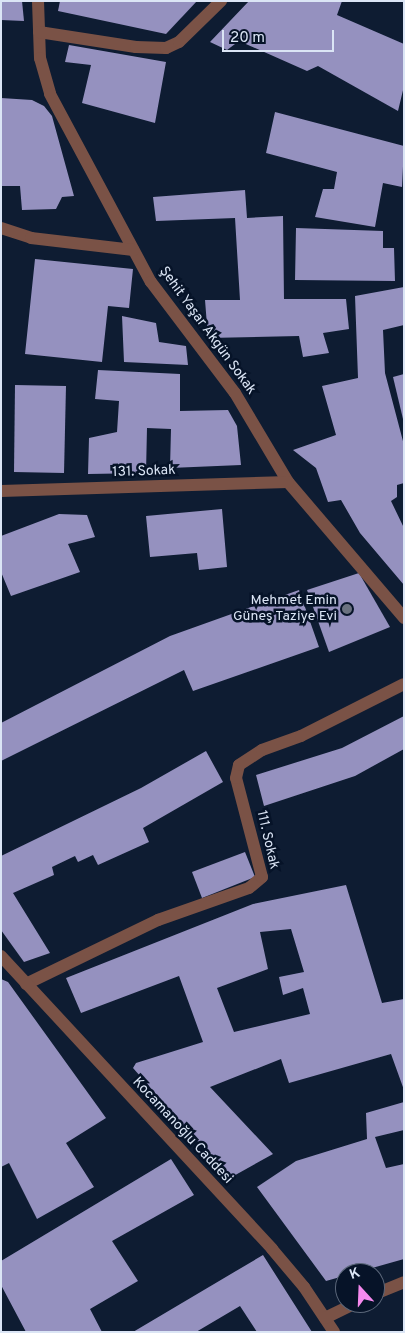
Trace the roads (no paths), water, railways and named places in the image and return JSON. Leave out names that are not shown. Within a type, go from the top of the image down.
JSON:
[{"type":"street","name":"Şehit Yaşar Akgün Sokak","points":[[38,1],[40,58],[50,94],[133,250],[152,282],[235,393],[288,482],[404,618]]},
{"type":"street","points":[[39,32],[136,47],[166,48],[179,42],[221,1]]},
{"type":"street","points":[[1,228],[31,238],[133,250]]},
{"type":"street","name":"131. Sokak","points":[[1,491],[288,482]]},
{"type":"street","name":"111. Sokak","points":[[26,984],[158,920],[249,888],[262,878],[236,778],[239,764],[262,750],[301,736],[404,684]]},
{"type":"street","name":"Kocamanoğlu Caddesi","points":[[1,956],[272,1249],[304,1287],[334,1332]]},
{"type":"street","points":[[385,1290],[404,1282]]},
{"type":"street","points":[[324,1318],[335,1313]]},
{"type":"place","name":"Mehmet Emin Güneş Taziye Evi","points":[[347,609]]}]
